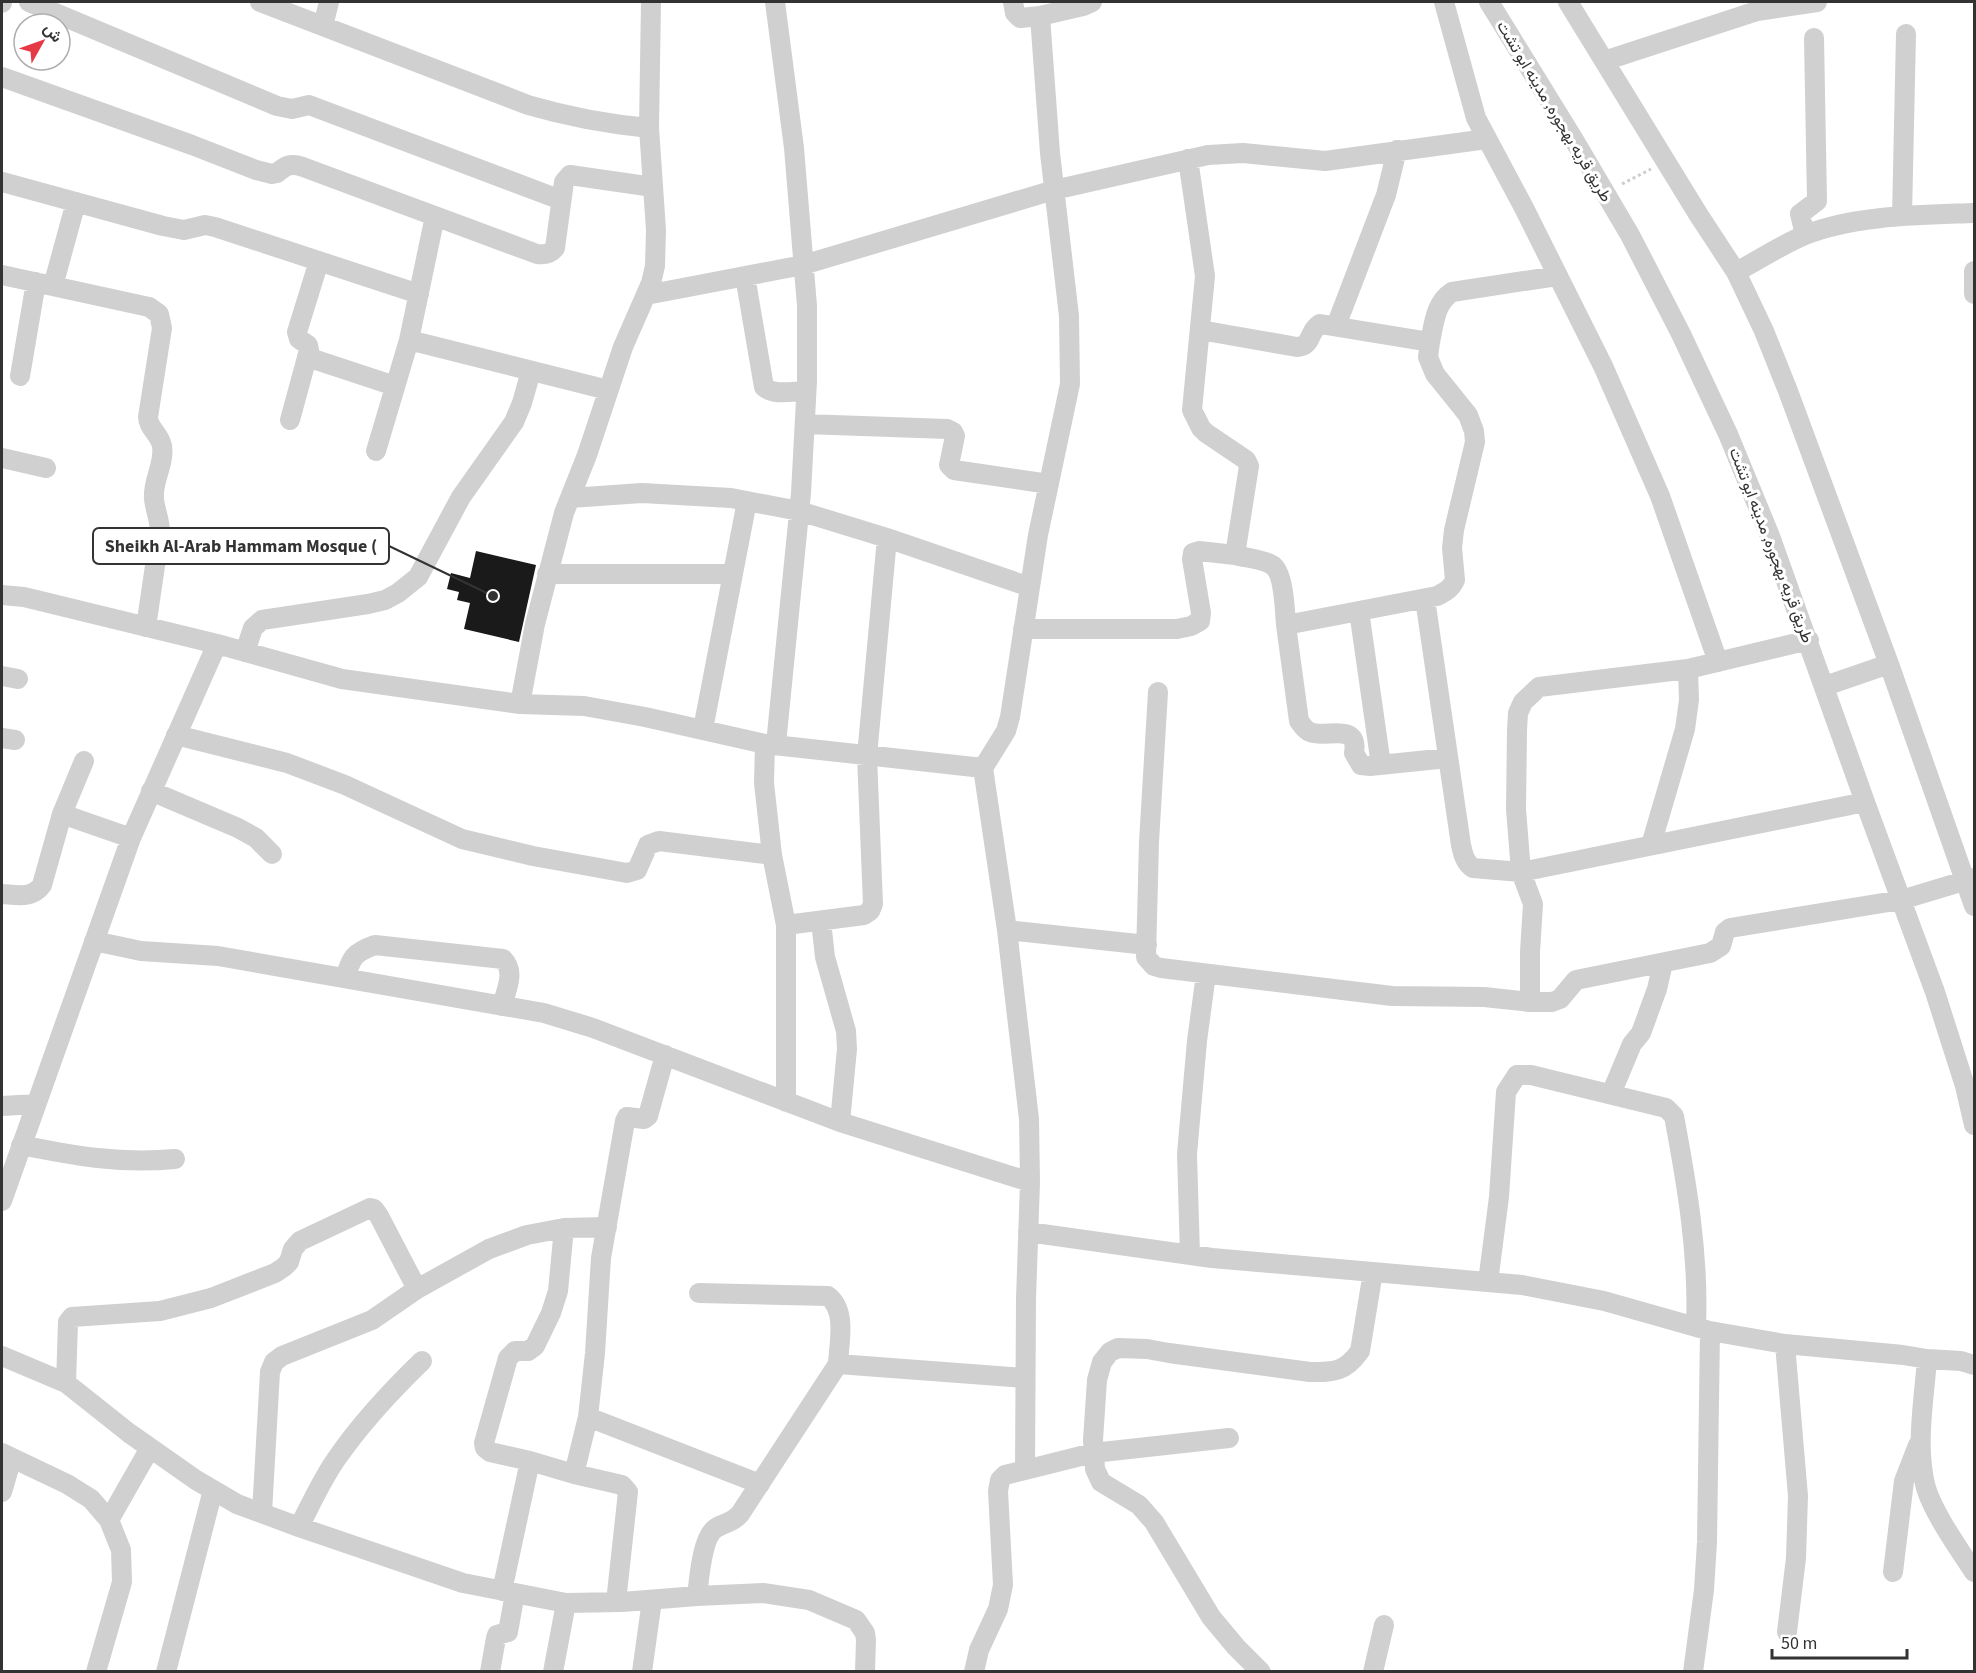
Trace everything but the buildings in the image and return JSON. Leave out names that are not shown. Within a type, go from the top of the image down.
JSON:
[{"type":"street","points":[[29,2],[277,106],[292,110],[309,105],[561,200]]},
{"type":"street","points":[[260,2],[528,105],[568,117],[650,128]]},
{"type":"street","points":[[323,26],[329,2]]},
{"type":"street","points":[[520,704],[535,624],[564,513],[587,455],[622,347],[651,283],[655,266],[656,230],[650,128],[651,2]]},
{"type":"street","points":[[775,2],[794,148],[807,306],[805,424],[800,511],[764,783],[772,855],[786,925],[786,1102]]},
{"type":"street","points":[[1013,2],[1015,12],[1020,18],[1040,16],[1092,2]]},
{"type":"street","points":[[1444,2],[1476,118],[1603,366],[1660,496],[1718,662]]},
{"type":"street","name":"طريق قريه بهجوره, مدينه ابو تشت","points":[[1489,2],[1630,236],[1681,334],[1728,434],[1809,640],[1865,802],[1935,992],[1965,1086],[1974,1125]]},
{"type":"street","points":[[1568,2],[1736,272],[1764,331],[1970,879],[1974,906]]},
{"type":"street","points":[[1604,61],[1757,11],[1792,3],[1817,2]]},
{"type":"street","points":[[1025,1470],[1029,1119],[1007,930],[983,768],[1008,724],[1030,587],[1070,384],[1069,316],[1054,190],[1040,16]]},
{"type":"street","points":[[1902,216],[1906,34]]},
{"type":"street","points":[[1805,235],[1800,214],[1817,201],[1814,38]]},
{"type":"street","points":[[2,77],[256,170],[272,174],[285,166],[296,165],[537,254],[545,255],[555,248],[564,182],[570,175],[653,187]]},
{"type":"street","points":[[646,295],[803,265],[1054,190],[1208,155],[1242,153],[1325,161],[1487,139]]},
{"type":"street","points":[[1336,326],[1386,195],[1397,150]]},
{"type":"street","points":[[1188,159],[1205,276],[1192,410],[1206,434],[1246,460],[1249,466],[1235,555]]},
{"type":"street","points":[[2,182],[173,228],[183,230],[205,225],[215,227],[418,294]]},
{"type":"street","points":[[20,376],[44,284],[76,202]]},
{"type":"street","points":[[1736,272],[1805,235],[1832,227],[1902,216],[1974,213]]},
{"type":"street","points":[[376,451],[409,340],[435,216]]},
{"type":"street","points":[[290,420],[307,357],[308,345],[299,339],[297,332],[319,261]]},
{"type":"street","points":[[1974,271],[1974,294]]},
{"type":"street","points":[[2,275],[149,307],[159,314],[162,328],[148,422],[158,435],[162,451],[153,496],[160,521],[160,532],[146,627]]},
{"type":"street","points":[[746,276],[764,387],[775,392],[806,391]]},
{"type":"street","points":[[1286,625],[1425,599],[1448,590],[1455,580],[1452,548],[1454,530],[1475,442],[1468,415],[1440,381],[1428,357],[1439,305],[1452,292],[1557,276]]},
{"type":"street","points":[[1200,330],[1297,347],[1306,345],[1311,339],[1314,328],[1320,324],[1430,342]]},
{"type":"street","points":[[409,340],[608,390]]},
{"type":"street","points":[[307,357],[395,386]]},
{"type":"street","points":[[245,652],[253,628],[262,620],[385,600],[398,594],[418,577],[461,497],[514,422],[531,371]]},
{"type":"street","points":[[805,424],[947,429],[955,436],[949,465],[954,470],[1049,484]]},
{"type":"street","points":[[2,458],[46,468]]},
{"type":"street","points":[[570,498],[642,493],[731,498],[800,511],[1030,587]]},
{"type":"street","points":[[703,729],[747,501]]},
{"type":"street","points":[[786,925],[864,915],[870,911],[873,904],[867,756],[887,538]]},
{"type":"street","points":[[1023,629],[1191,626],[1200,621],[1201,613],[1192,560],[1193,553],[1199,550],[1235,555],[1268,564],[1277,569],[1280,580],[1299,721],[1304,728],[1311,733],[1346,733],[1351,736],[1355,746],[1354,753],[1361,765],[1448,758]]},
{"type":"street","points":[[548,574],[733,574]]},
{"type":"street","points":[[2,595],[24,597],[217,644],[342,679],[520,704],[584,705],[770,744],[983,768]]},
{"type":"street","points":[[1425,599],[1461,845],[1469,866],[1480,870],[1521,872],[1865,802]]},
{"type":"street","points":[[1359,611],[1381,765]]},
{"type":"street","points":[[1530,1002],[1533,904],[1521,872],[1516,809],[1518,713],[1523,702],[1539,687],[1688,669],[1809,640]]},
{"type":"street","points":[[2,1201],[131,838],[217,644]]},
{"type":"street","points":[[1825,686],[1889,664]]},
{"type":"street","points":[[1651,845],[1685,729],[1689,700],[1688,669]]},
{"type":"street","points":[[1158,692],[1149,842],[1146,945],[1146,957],[1154,966],[1392,996],[1484,997],[1552,1002],[1560,999],[1576,981],[1710,953],[1720,946],[1725,932],[1730,928],[1901,900],[1970,879]]},
{"type":"street","points":[[176,735],[287,763],[345,785],[462,839],[533,856],[627,873],[637,870],[648,845],[659,841],[772,855]]},
{"type":"street","points":[[2,894],[27,895],[39,890],[62,814],[84,761]]},
{"type":"street","points":[[151,791],[238,828],[256,838],[272,854]]},
{"type":"street","points":[[62,814],[131,838]]},
{"type":"street","points":[[821,921],[825,957],[846,1031],[847,1049],[840,1122]]},
{"type":"street","points":[[1007,930],[1146,945]]},
{"type":"street","points":[[94,941],[141,951],[218,956],[544,1013],[593,1028],[840,1122],[1030,1182]]},
{"type":"street","points":[[345,978],[351,958],[360,951],[375,945],[503,959],[508,964],[510,974],[502,1006]]},
{"type":"street","points":[[1611,1094],[1632,1044],[1641,1033],[1657,989],[1663,963]]},
{"type":"street","points":[[1190,1255],[1187,1154],[1197,1041],[1206,974]]},
{"type":"street","points":[[574,1474],[588,1417],[601,1258],[626,1119],[631,1117],[644,1119],[648,1116],[665,1055]]},
{"type":"street","points":[[1488,1282],[1499,1197],[1506,1092],[1517,1075],[1531,1075],[1666,1108],[1674,1116],[1694,1247],[1697,1292],[1703,1329],[1707,1542],[1704,1590],[1693,1671]]},
{"type":"street","points":[[2,1106],[36,1104]]},
{"type":"street","points":[[21,1145],[110,1161],[175,1158]]},
{"type":"street","points":[[66,1383],[68,1322],[72,1317],[160,1311],[211,1298],[274,1273],[289,1262],[293,1249],[300,1241],[370,1208],[380,1215],[417,1289]]},
{"type":"street","points":[[262,1513],[270,1372],[274,1362],[282,1356],[372,1320],[417,1289],[489,1249],[527,1235],[564,1228],[607,1227]]},
{"type":"street","points":[[564,1228],[558,1291],[551,1313],[536,1347],[528,1351],[515,1351],[508,1358],[484,1443],[487,1451],[622,1485],[628,1492],[616,1602]]},
{"type":"street","points":[[1028,1232],[1190,1255],[1522,1285],[1604,1301],[1703,1329],[1785,1344],[1961,1361],[1974,1365]]},
{"type":"street","points":[[1261,1671],[1236,1647],[1211,1617],[1154,1522],[1139,1505],[1101,1482],[1095,1469],[1093,1453],[1097,1380],[1102,1362],[1110,1352],[1118,1348],[1147,1348],[1310,1372],[1342,1370],[1360,1351],[1373,1272]]},
{"type":"street","points":[[697,1596],[705,1546],[712,1531],[734,1521],[838,1364],[840,1318],[838,1307],[828,1296],[699,1293]]},
{"type":"street","points":[[1785,1344],[1786,1380],[1797,1468],[1798,1496],[1796,1558],[1786,1632]]},
{"type":"street","points":[[2,1356],[66,1383],[150,1448],[237,1504],[299,1527],[463,1583],[566,1603],[763,1593],[809,1600],[856,1620],[865,1633],[865,1671]]},
{"type":"street","points":[[1927,1359],[1920,1439],[1922,1470],[1927,1490],[1953,1539],[1974,1572]]},
{"type":"street","points":[[299,1527],[335,1460],[387,1395],[422,1361]]},
{"type":"street","points":[[838,1364],[1026,1378]]},
{"type":"street","points":[[588,1417],[760,1484]]},
{"type":"street","points":[[974,1671],[979,1650],[998,1609],[1003,1585],[998,1485],[1005,1475],[1093,1453],[1229,1438]]},
{"type":"street","points":[[1893,1572],[1904,1481],[1920,1439]]},
{"type":"street","points":[[109,1520],[150,1448]]},
{"type":"street","points":[[2,1492],[7,1455],[67,1484],[91,1499],[109,1520],[121,1550],[123,1582],[96,1671]]},
{"type":"street","points":[[490,1671],[497,1635],[508,1632],[508,1592],[530,1461]]},
{"type":"street","points":[[166,1671],[213,1490]]},
{"type":"street","points":[[642,1671],[652,1600]]},
{"type":"street","points":[[554,1671],[566,1603]]},
{"type":"street","points":[[1373,1671],[1384,1625]]},
{"type":"path","points":[[1605,192],[1666,162]]},
{"type":"place","name":"Sheikh Al-Arab Hammam Mosque (","points":[[493,596]]}]
